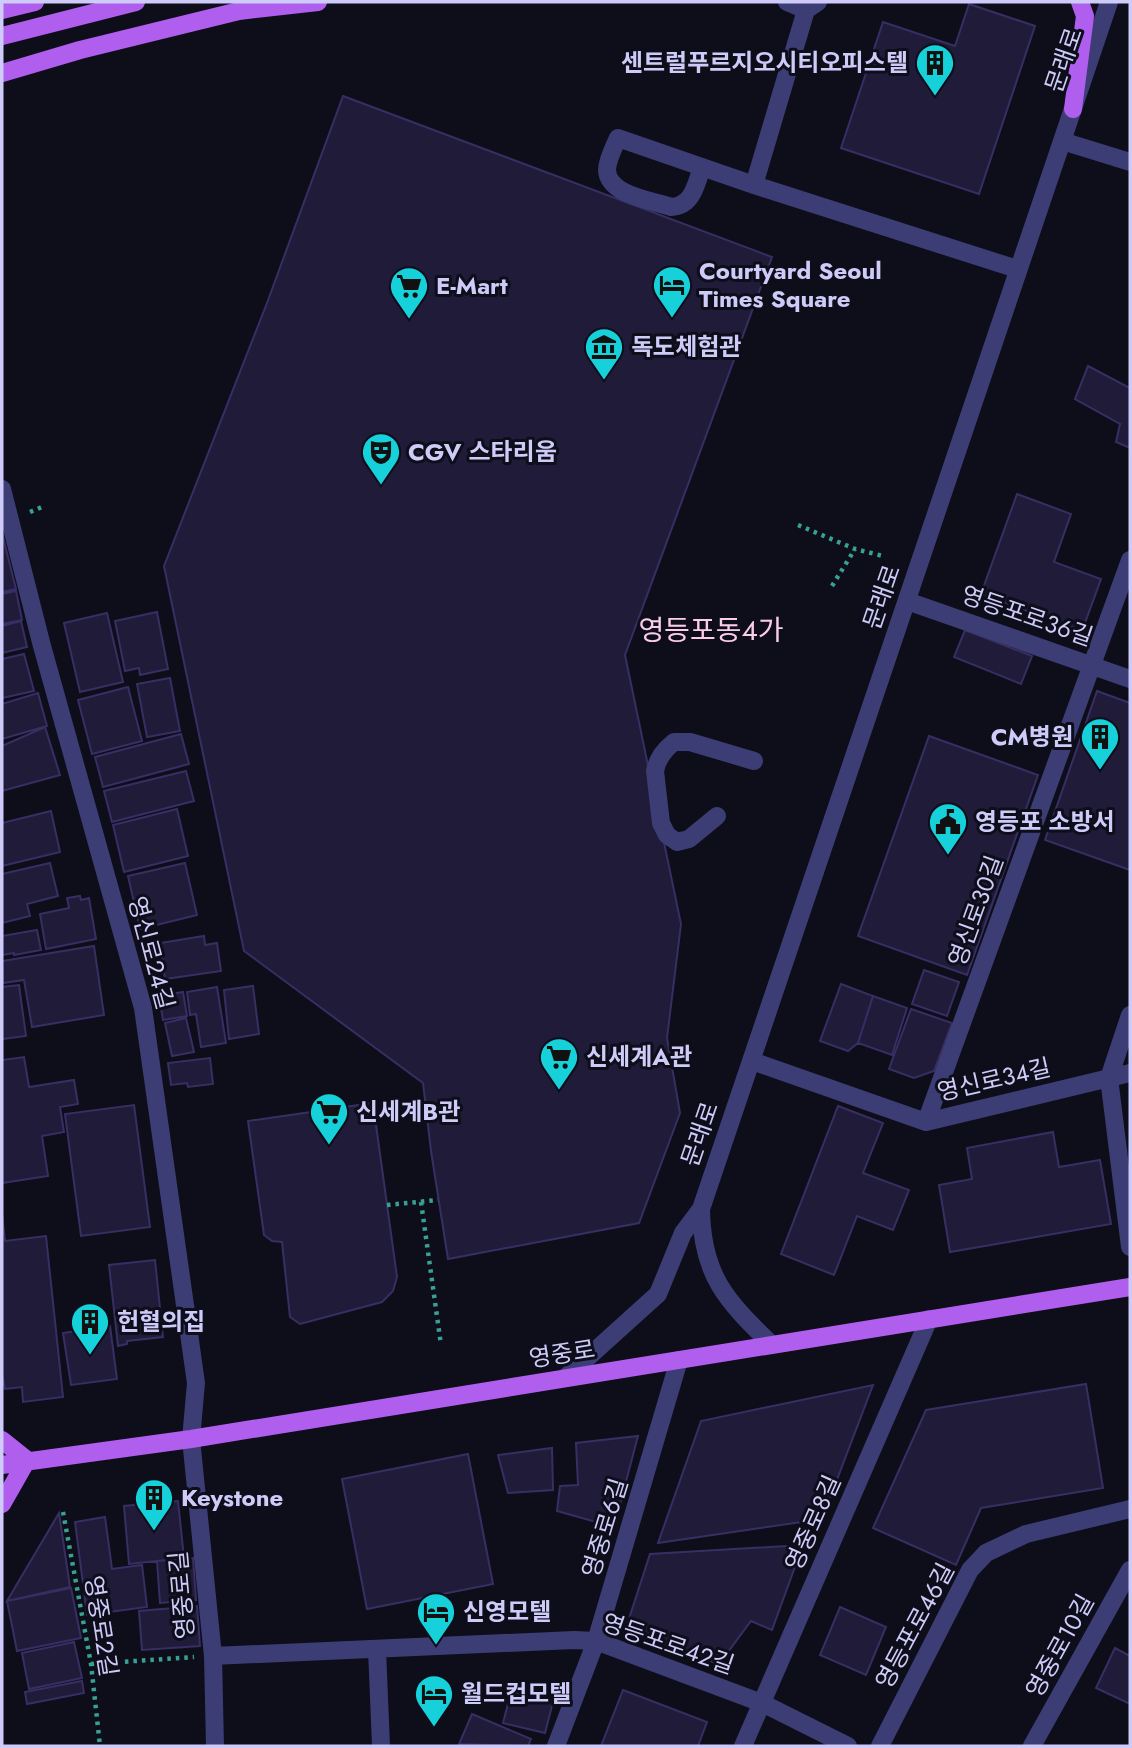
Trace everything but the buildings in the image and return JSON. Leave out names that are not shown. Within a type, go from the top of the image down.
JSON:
[{"type":"main road","points":[[2,10],[35,2]]},
{"type":"main road","points":[[2,74],[80,50],[239,11],[318,2]]},
{"type":"main road","points":[[1073,109],[1085,16],[1080,2]]},
{"type":"main road","points":[[2,36],[128,4]]},
{"type":"main road","name":"영중로","points":[[2,1465],[191,1439],[1130,1287]]},
{"type":"main road","points":[[2,1440],[27,1460],[2,1504]]},
{"type":"street","points":[[754,185],[812,6],[788,2]]},
{"type":"street","name":"문래로","points":[[565,1378],[658,1294],[683,1233],[701,1209],[1109,2]]},
{"type":"street","points":[[702,167],[692,197],[671,207],[617,190],[608,177],[607,167],[618,138],[702,167],[754,185],[1017,268]]},
{"type":"street","points":[[1062,141],[1130,162]]},
{"type":"street","name":"영신로24길","points":[[2,489],[42,646],[143,1008],[196,1383],[191,1439]]},
{"type":"street","name":"영신로30길","points":[[926,1122],[1130,559]]},
{"type":"street","name":"영등포로36길","points":[[907,600],[1130,679]]},
{"type":"street","points":[[717,816],[689,839],[677,842],[667,835],[661,823],[654,771],[656,763],[674,742],[690,742],[754,761]]},
{"type":"street","points":[[1130,1015],[1109,1078],[1130,1247]]},
{"type":"street","name":"영신로34길","points":[[752,1061],[926,1122],[1130,1073]]},
{"type":"street","name":"문래로","points":[[701,1209],[701,1238],[718,1285],[745,1319],[772,1345]]},
{"type":"street","name":"영중로8길","points":[[743,1746],[929,1319]]},
{"type":"street","name":"영중로6길","points":[[556,1746],[596,1641],[679,1360]]},
{"type":"street","name":"영중로길","points":[[191,1439],[213,1656],[215,1746]]},
{"type":"street","name":"영등포로46길","points":[[880,1746],[970,1570],[986,1553],[1026,1534],[1130,1509]]},
{"type":"street","name":"영중로10길","points":[[1032,1746],[1130,1570]]},
{"type":"street","name":"영등포로42길","points":[[213,1656],[596,1641],[762,1703],[848,1746]]},
{"type":"street","points":[[377,1649],[381,1746]]},
{"type":"path","points":[[798,525],[855,549],[883,556]]},
{"type":"path","points":[[832,586],[855,549]]},
{"type":"path","points":[[387,1205],[438,1199]]},
{"type":"path","points":[[421,1202],[441,1345]]},
{"type":"path","name":"영중로2길","points":[[63,1512],[91,1664],[100,1746]]},
{"type":"path","points":[[91,1664],[213,1656]]},
{"type":"place","name":"센트럴푸르지오시티오피스텔","points":[[935,97]]},
{"type":"place","name":"Courtyard Seoul Times Square","points":[[672,319]]},
{"type":"place","name":"E-Mart","points":[[409,320]]},
{"type":"place","name":"독도체험관","points":[[604,381]]},
{"type":"place","name":"CGV 스타리움","points":[[381,486]]},
{"type":"place","name":"CM병원","points":[[1100,771]]},
{"type":"place","name":"영등포 소방서","points":[[948,856]]},
{"type":"place","name":"신세계A관","points":[[559,1091]]},
{"type":"place","name":"신세계B관","points":[[329,1146]]},
{"type":"place","name":"헌혈의집","points":[[90,1356]]},
{"type":"place","name":"Keystone","points":[[154,1532]]},
{"type":"place","name":"신영모텔","points":[[436,1646]]},
{"type":"place","name":"월드컵모텔","points":[[434,1728]]},
{"type":"district","name":"영등포동4가","points":[[711,630]]}]
